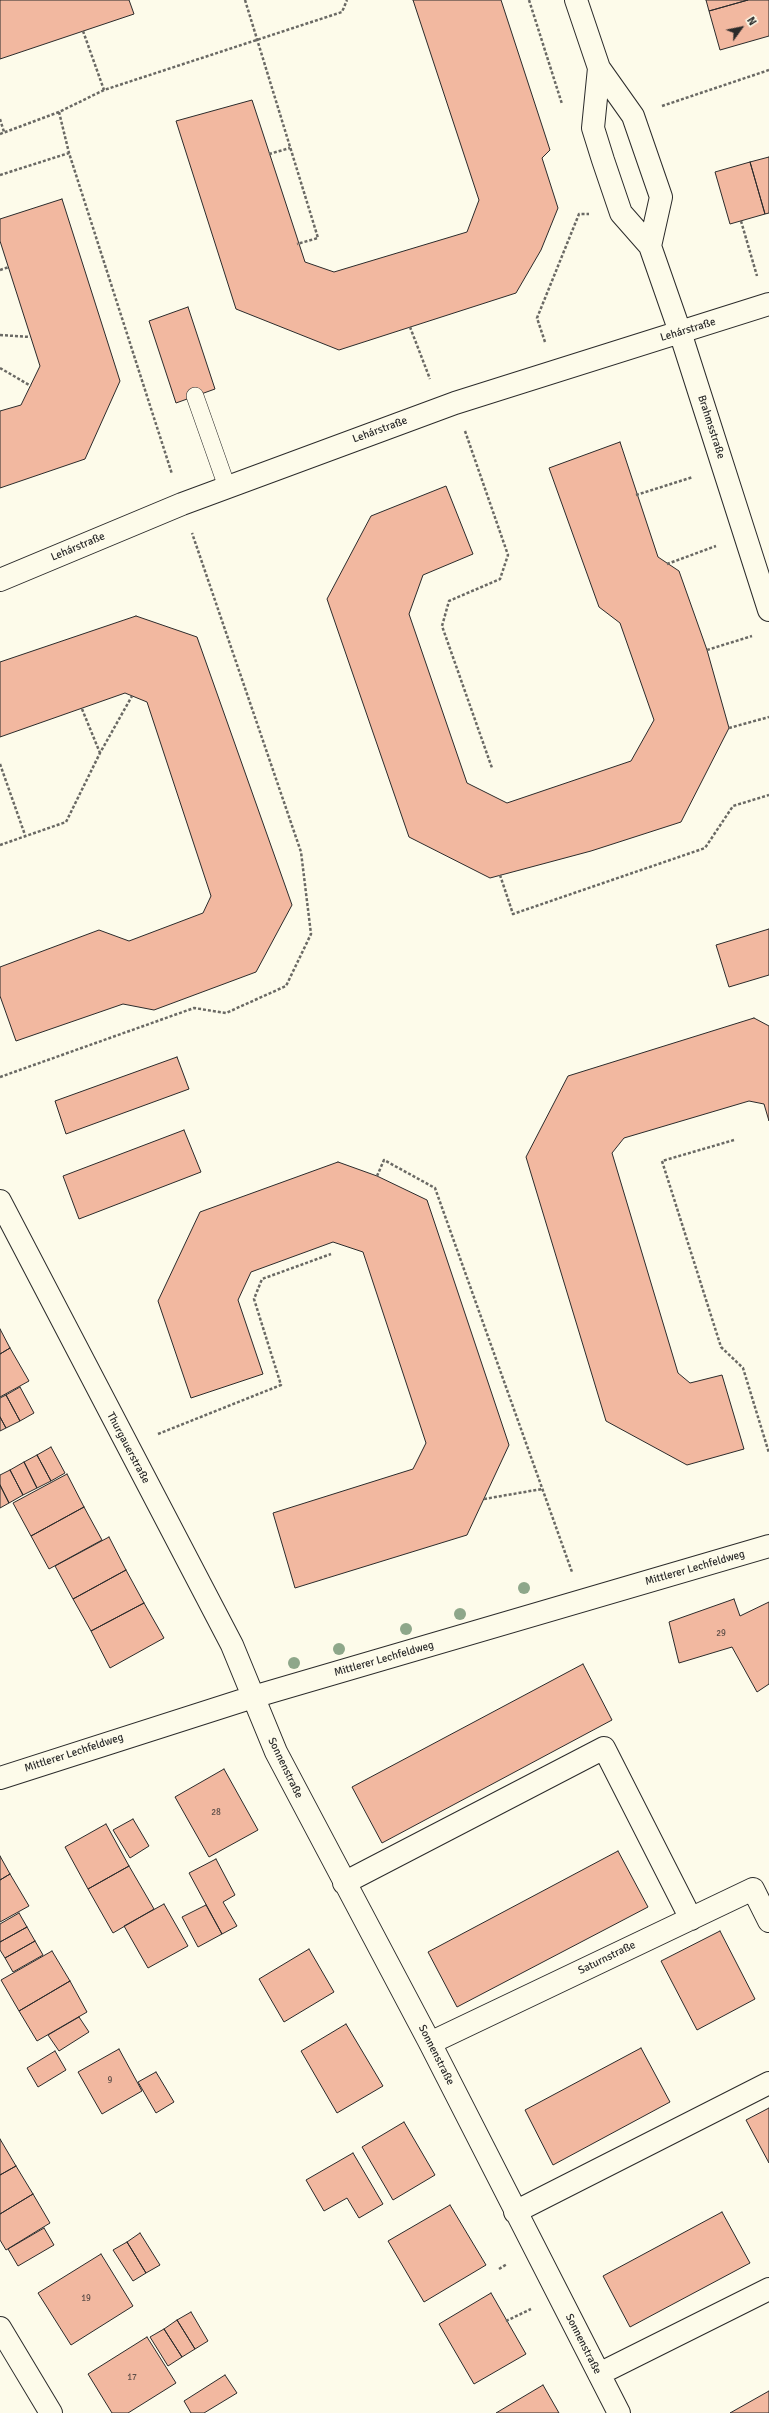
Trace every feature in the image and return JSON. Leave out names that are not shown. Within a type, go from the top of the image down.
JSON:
[{"type":"street","name":"Brahmsstraße","points":[[576,0],[599,68],[633,116],[661,197],[650,246]]},
{"type":"street","name":"Brahmsstraße","points":[[599,68],[593,128],[621,212],[650,246],[680,332],[769,610]]},
{"type":"street","name":"Lehárstraße","points":[[0,580],[182,504],[448,405],[767,305]]},
{"type":"street","name":"Thurgauerstraße","points":[[0,1201],[232,1645],[253,1697]]},
{"type":"street","name":"Mittlerer Lechfeldweg","points":[[0,1778],[253,1697],[769,1546]]},
{"type":"street","name":"Sonnenstraße","points":[[253,1697],[276,1752],[430,2043],[619,2413]]},
{"type":"street","points":[[344,1883],[604,1748],[691,1919]]},
{"type":"street","name":"Saturnstraße","points":[[430,2043],[753,1889],[769,1921]]},
{"type":"street","points":[[515,2212],[769,2083]]},
{"type":"street","points":[[599,2374],[769,2289]]},
{"type":"street","points":[[0,2328],[51,2413]]},
{"type":"lane","points":[[195,396],[227,487]]},
{"type":"path","points":[[245,0],[318,238],[297,244]]},
{"type":"path","points":[[0,134],[59,112],[104,90],[342,12],[347,0]]},
{"type":"path","points":[[529,0],[564,110]]},
{"type":"path","points":[[83,31],[104,90]]},
{"type":"path","points":[[633,116],[769,70]]},
{"type":"path","points":[[0,1077],[194,1008],[226,1013],[286,986],[311,934],[301,852],[182,504],[69,152],[59,112]]},
{"type":"path","points":[[0,119],[4,132]]},
{"type":"path","points":[[269,154],[290,148]]},
{"type":"path","points":[[0,175],[69,152]]},
{"type":"path","points":[[554,371],[537,318],[579,214],[621,212]]},
{"type":"path","points":[[741,221],[767,305]]},
{"type":"path","points":[[0,270],[9,267]]},
{"type":"path","points":[[410,327],[448,405],[508,555],[500,579],[449,601],[442,626],[492,768]]},
{"type":"path","points":[[0,335],[30,336]]},
{"type":"path","points":[[0,368],[32,386]]},
{"type":"path","points":[[636,495],[724,467]]},
{"type":"path","points":[[667,564],[746,536]]},
{"type":"path","points":[[706,650],[755,635]]},
{"type":"path","points":[[0,845],[66,822],[100,753],[132,696]]},
{"type":"path","points":[[82,709],[100,753]]},
{"type":"path","points":[[729,728],[769,717]]},
{"type":"path","points":[[0,764],[26,835]]},
{"type":"path","points":[[500,876],[513,914],[705,848],[733,806],[769,795]]},
{"type":"path","points":[[734,1140],[662,1161],[721,1347],[743,1368],[769,1453]]},
{"type":"path","points":[[377,1176],[384,1160],[435,1188],[582,1601]]},
{"type":"path","points":[[128,1447],[281,1385],[254,1299],[262,1279],[331,1254]]},
{"type":"path","points":[[484,1499],[542,1489]]},
{"type":"building","points":[[0,0],[129,0],[134,14],[0,59]]},
{"type":"building","points":[[413,0],[501,0],[550,150],[542,158],[558,208],[541,250],[516,293],[339,350],[236,309],[176,121],[252,100],[305,262],[334,272],[467,232],[479,200]]},
{"type":"building","points":[[706,0],[748,0],[709,11]]},
{"type":"building","points":[[748,0],[769,0],[769,36],[720,50],[709,11]]},
{"type":"building","points":[[769,157],[769,213],[765,214],[750,162]]},
{"type":"building","points":[[750,162],[765,214],[730,224],[715,172]]},
{"type":"building","points":[[62,199],[120,381],[85,459],[0,488],[0,411],[21,405],[40,366],[0,241],[0,219]]},
{"type":"building","points":[[188,307],[215,389],[176,403],[149,321]]},
{"type":"building","points":[[620,442],[658,557],[679,571],[707,650],[729,728],[681,822],[591,851],[490,878],[409,837],[327,599],[371,516],[446,486],[473,554],[423,575],[409,614],[467,783],[507,803],[631,761],[654,720],[620,623],[599,607],[549,468]]},
{"type":"building","points":[[136,616],[197,637],[292,905],[256,972],[154,1010],[123,1004],[16,1041],[0,996],[0,967],[99,930],[129,941],[203,913],[211,896],[147,702],[125,693],[0,737],[0,662]]},
{"type":"building","points":[[769,929],[769,975],[729,987],[716,945]]},
{"type":"building","points":[[754,1018],[769,1026],[769,1121],[764,1104],[749,1101],[624,1138],[612,1153],[678,1373],[690,1383],[722,1375],[744,1449],[687,1465],[606,1421],[526,1157],[568,1076]]},
{"type":"building","points":[[177,1057],[189,1089],[66,1134],[55,1101]]},
{"type":"building","points":[[184,1130],[201,1172],[79,1219],[63,1176]]},
{"type":"building","points":[[338,1162],[377,1176],[427,1200],[509,1445],[467,1535],[295,1588],[273,1513],[413,1469],[426,1443],[363,1252],[333,1242],[251,1272],[238,1300],[263,1374],[191,1398],[158,1301],[200,1212]]},
{"type":"building","points":[[0,1329],[10,1348],[0,1354]]},
{"type":"building","points":[[10,1348],[29,1381],[0,1397],[0,1354]]},
{"type":"building","points":[[20,1387],[34,1413],[20,1421],[6,1395]]},
{"type":"building","points":[[6,1395],[20,1421],[6,1428],[0,1417],[0,1398]]},
{"type":"building","points":[[0,1417],[6,1428],[0,1431]]},
{"type":"building","points":[[51,1447],[65,1473],[51,1481],[37,1455]]},
{"type":"building","points":[[37,1455],[51,1481],[37,1488],[24,1462]]},
{"type":"building","points":[[24,1462],[37,1488],[23,1495],[10,1470]]},
{"type":"building","points":[[10,1470],[23,1495],[9,1503],[0,1485],[0,1475]]},
{"type":"building","points":[[67,1474],[84,1507],[31,1536],[13,1503]]},
{"type":"building","points":[[0,1485],[9,1503],[0,1508]]},
{"type":"building","points":[[84,1507],[102,1540],[49,1569],[31,1536]]},
{"type":"building","points":[[109,1537],[126,1570],[73,1599],[55,1566]]},
{"type":"building","points":[[126,1570],[144,1603],[91,1631],[73,1599]]},
{"type":"building","points":[[734,1599],[740,1616],[769,1602],[769,1684],[757,1692],[732,1647],[679,1663],[669,1622]]},
{"type":"building","points":[[144,1603],[164,1638],[110,1668],[91,1631]]},
{"type":"building","points":[[583,1664],[612,1720],[382,1843],[352,1787]]},
{"type":"building","points":[[224,1769],[258,1830],[209,1857],[175,1797]]},
{"type":"building","points":[[133,1819],[149,1846],[130,1858],[113,1830]]},
{"type":"building","points":[[106,1824],[129,1866],[88,1889],[65,1847]]},
{"type":"building","points":[[618,1851],[648,1907],[457,2007],[428,1952]]},
{"type":"building","points":[[0,1856],[10,1874],[0,1880]]},
{"type":"building","points":[[216,1859],[235,1895],[223,1902],[237,1926],[222,1934],[189,1873]]},
{"type":"building","points":[[129,1866],[154,1909],[113,1933],[88,1889]]},
{"type":"building","points":[[10,1874],[29,1906],[0,1922],[0,1880]]},
{"type":"building","points":[[164,1904],[188,1946],[148,1968],[124,1926]]},
{"type":"building","points":[[206,1905],[222,1934],[198,1947],[182,1917]]},
{"type":"building","points":[[19,1913],[27,1927],[0,1942],[0,1924]]},
{"type":"building","points":[[27,1927],[35,1941],[5,1958],[0,1950],[0,1942]]},
{"type":"building","points":[[720,1931],[755,1999],[697,2030],[661,1961]]},
{"type":"building","points":[[35,1941],[43,1955],[13,1972],[5,1958]]},
{"type":"building","points":[[309,1949],[334,1992],[284,2022],[259,1979]]},
{"type":"building","points":[[52,1951],[70,1981],[19,2011],[1,1980]]},
{"type":"building","points":[[70,1981],[87,2012],[37,2041],[19,2011]]},
{"type":"building","points":[[79,2017],[89,2032],[59,2051],[48,2035]]},
{"type":"building","points":[[346,2024],[383,2086],[337,2113],[301,2051]]},
{"type":"building","points":[[641,2048],[670,2102],[553,2165],[525,2110]]},
{"type":"building","points":[[119,2049],[142,2091],[102,2114],[78,2072]]},
{"type":"building","points":[[55,2051],[66,2070],[38,2087],[27,2068]]},
{"type":"building","points":[[156,2072],[174,2102],[156,2113],[138,2082]]},
{"type":"building","points":[[769,2108],[769,2163],[746,2120]]},
{"type":"building","points":[[404,2122],[435,2175],[393,2200],[362,2147]]},
{"type":"building","points":[[0,2139],[16,2166],[0,2175]]},
{"type":"building","points":[[353,2153],[383,2204],[359,2218],[347,2198],[324,2211],[306,2180]]},
{"type":"building","points":[[16,2166],[33,2194],[0,2214],[0,2175]]},
{"type":"building","points":[[33,2194],[50,2223],[6,2250],[0,2240],[0,2214]]},
{"type":"building","points":[[450,2205],[486,2265],[424,2302],[388,2241]]},
{"type":"building","points":[[722,2212],[750,2263],[630,2327],[603,2276]]},
{"type":"building","points":[[44,2228],[54,2245],[18,2266],[8,2249]]},
{"type":"building","points":[[140,2233],[160,2265],[146,2273],[127,2242]]},
{"type":"building","points":[[127,2242],[146,2273],[133,2281],[113,2250]]},
{"type":"building","points":[[101,2254],[133,2306],[71,2345],[38,2293]]},
{"type":"building","points":[[491,2293],[526,2354],[474,2384],[439,2324]]},
{"type":"building","points":[[191,2312],[208,2341],[195,2349],[177,2320]]},
{"type":"building","points":[[177,2320],[195,2349],[182,2357],[164,2329]]},
{"type":"building","points":[[164,2329],[182,2357],[168,2366],[150,2337]]},
{"type":"building","points":[[147,2337],[176,2383],[128,2413],[112,2413],[88,2374]]},
{"type":"building","points":[[225,2375],[237,2393],[204,2413],[191,2413],[184,2401]]},
{"type":"building","points":[[543,2385],[559,2413],[496,2413]]},
{"type":"building","points":[[769,2391],[769,2413],[730,2413]]}]
